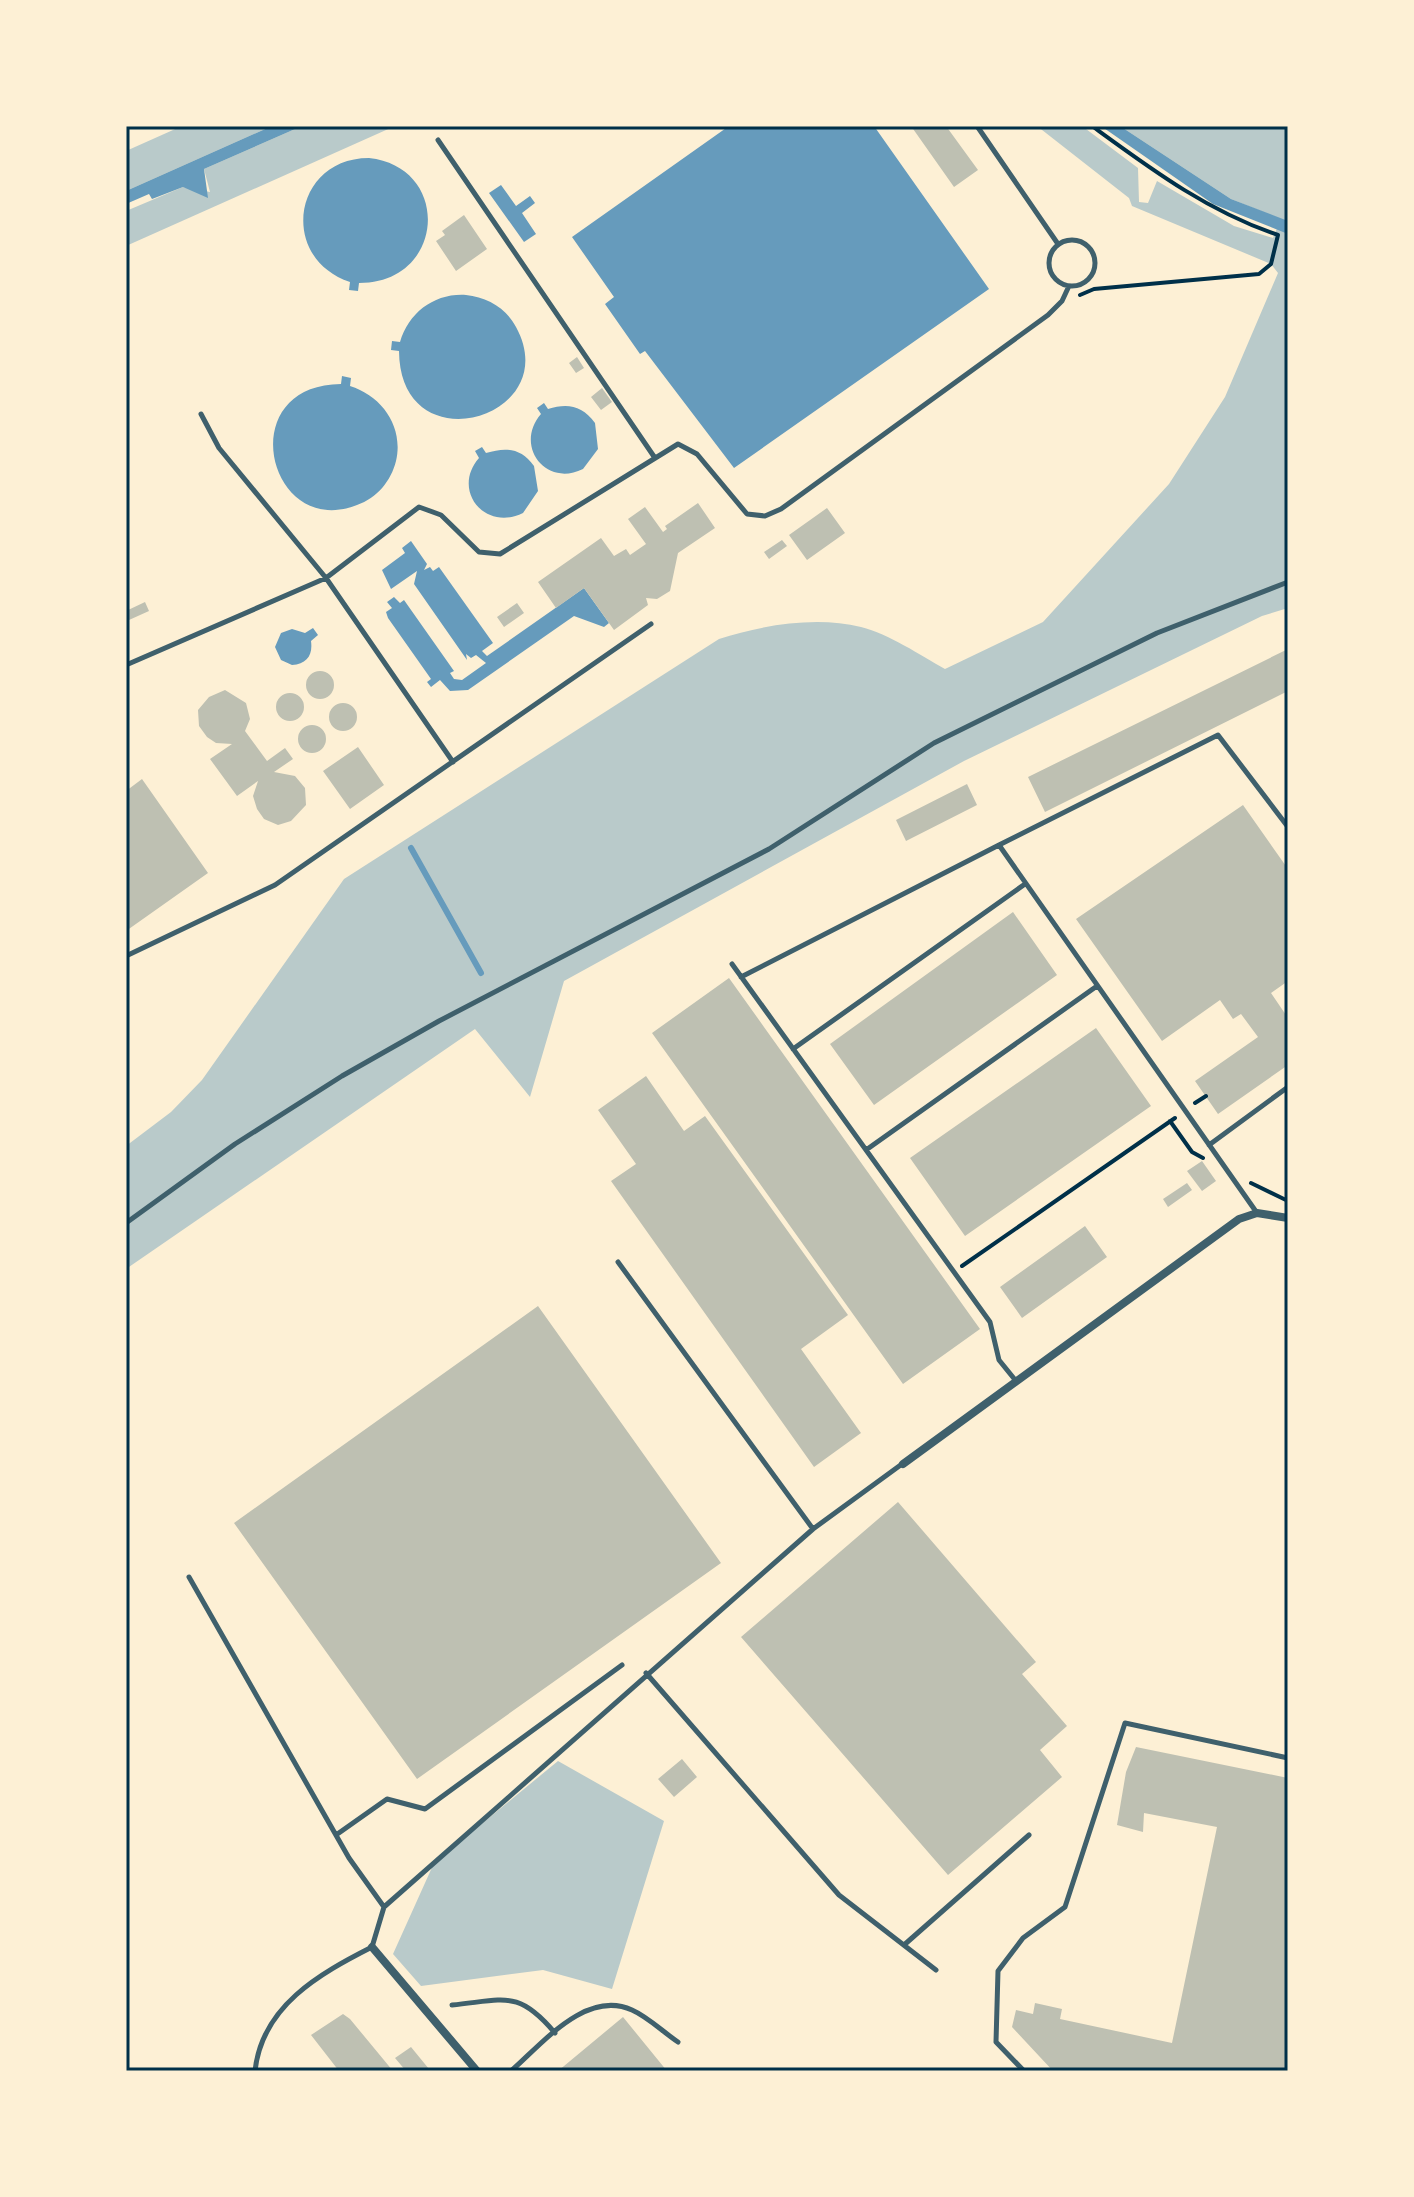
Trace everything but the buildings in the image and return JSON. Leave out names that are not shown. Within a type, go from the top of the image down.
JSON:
[{"type":"street","points":[[903,1464],[1239,1219],[1257,1213],[1288,1218]]},
{"type":"street","points":[[372,1947],[477,2071]]},
{"type":"lane","points":[[977,126],[1058,244]]},
{"type":"lane","points":[[438,140],[655,458]]},
{"type":"lane","points":[[1074,240],[1093,253],[1095,261],[1091,276],[1085,282],[1069,286],[1055,279],[1048,264],[1058,244],[1074,240]]},
{"type":"lane","points":[[126,665],[326,578],[419,507],[441,515],[479,552],[500,554],[678,444],[697,454],[747,514],[765,516],[781,509],[1062,301],[1069,286]]},
{"type":"lane","points":[[201,414],[219,448],[326,578],[453,762]]},
{"type":"lane","points":[[126,1223],[235,1144],[342,1076],[675,895],[769,849],[934,743],[1157,633],[1288,582]]},
{"type":"lane","points":[[126,956],[275,885],[651,624]]},
{"type":"lane","points":[[741,977],[1218,735],[1288,827]]},
{"type":"lane","points":[[999,845],[1257,1213]]},
{"type":"lane","points":[[793,1049],[1025,884]]},
{"type":"lane","points":[[732,964],[990,1322],[999,1360],[1016,1382]]},
{"type":"lane","points":[[866,1150],[1097,986]]},
{"type":"lane","points":[[1209,1145],[1288,1087]]},
{"type":"lane","points":[[618,1262],[813,1529]]},
{"type":"lane","points":[[255,2071],[258,2048],[267,2027],[298,1993],[325,1971],[372,1947],[384,1907],[813,1529],[903,1464]]},
{"type":"lane","points":[[189,1577],[336,1835],[384,1907]]},
{"type":"lane","points":[[336,1835],[387,1799],[425,1809],[622,1665]]},
{"type":"lane","points":[[646,1673],[839,1895],[936,1970]]},
{"type":"lane","points":[[1024,2071],[996,2042],[998,1971],[1023,1938],[1065,1907],[1125,1723],[1288,1758]]},
{"type":"lane","points":[[904,1945],[1029,1835]]},
{"type":"lane","points":[[452,2005],[521,2001],[535,2010],[555,2033]]},
{"type":"lane","points":[[511,2071],[583,2012],[605,2003],[631,2010],[678,2042]]},
{"type":"path","points":[[1062,301],[1094,289],[1259,274],[1271,264],[1278,235],[1247,225],[1193,197],[1092,126]]},
{"type":"path","points":[[954,1272],[1206,1096]]},
{"type":"path","points":[[1257,1183],[1288,1201]]},
{"type":"shaded area","points":[[182,126],[272,126],[126,191],[126,151]]},
{"type":"shaded area","points":[[302,126],[395,126],[126,246],[126,211],[183,187],[210,192],[204,169]]},
{"type":"shaded area","points":[[1037,126],[1082,126],[1138,168],[1139,202],[1148,203],[1157,181],[1234,226],[1273,238],[1281,219],[1231,199],[1120,126],[1288,126],[1288,608],[1262,616],[964,761],[564,981],[530,1097],[475,1029],[126,1269],[126,1146],[171,1112],[202,1080],[344,879],[719,639],[789,624],[844,624],[882,635],[945,669],[1043,622],[1169,484],[1225,397],[1278,273],[1271,264],[1132,206],[1129,198]]},
{"type":"shaded area","points":[[558,1761],[664,1821],[612,1989],[543,1970],[421,1986],[393,1954],[434,1863]]},
{"type":"water","points":[[272,126],[302,126],[204,169],[208,198],[183,187],[152,199],[149,194],[126,204],[126,191]]},
{"type":"water","points":[[729,126],[874,126],[989,289],[734,468],[645,351],[640,354],[605,304],[614,297],[572,237]]},
{"type":"water","points":[[1101,126],[1120,126],[1231,199],[1288,221],[1288,234],[1213,204]]},
{"type":"water","points":[[369,158],[396,166],[415,181],[425,202],[428,224],[422,246],[409,265],[388,278],[359,283],[358,291],[349,290],[350,282],[327,270],[312,252],[304,232],[304,211],[311,191],[324,174],[343,162]]},
{"type":"water","points":[[501,185],[516,206],[530,196],[535,203],[522,213],[536,234],[524,242],[489,193]]},
{"type":"water","points":[[466,295],[488,301],[507,314],[516,327],[525,359],[519,385],[501,405],[477,417],[450,418],[425,409],[406,387],[399,351],[391,350],[392,341],[400,342],[410,322],[425,306],[444,297]]},
{"type":"water","points":[[342,376],[351,378],[350,386],[372,397],[388,414],[397,436],[398,448],[391,475],[377,493],[357,505],[326,510],[301,501],[284,482],[274,458],[274,432],[285,408],[306,391],[341,384]]},
{"type":"water","points":[[544,403],[548,409],[568,406],[579,409],[595,423],[598,449],[583,469],[557,473],[546,468],[532,450],[533,426],[541,414],[537,408]]},
{"type":"water","points":[[482,447],[486,453],[500,450],[518,452],[534,466],[538,491],[523,513],[496,517],[476,505],[469,483],[471,470],[479,458],[475,451]]},
{"type":"water","points":[[411,541],[427,564],[424,570],[430,567],[433,571],[439,567],[493,643],[482,651],[487,656],[584,588],[609,623],[604,627],[574,616],[468,690],[450,691],[440,680],[431,687],[427,682],[431,679],[388,618],[386,612],[392,608],[387,602],[394,597],[400,603],[404,600],[454,671],[450,673],[454,679],[462,680],[486,663],[476,655],[471,658],[466,654],[467,660],[414,584],[417,571],[391,589],[382,570],[405,553],[402,548]]},
{"type":"water","points":[[313,628],[318,635],[311,641],[311,651],[305,661],[292,665],[281,660],[275,647],[281,633],[292,629],[305,633]]},
{"type":"waterway","points":[[411,848],[481,973]]}]
